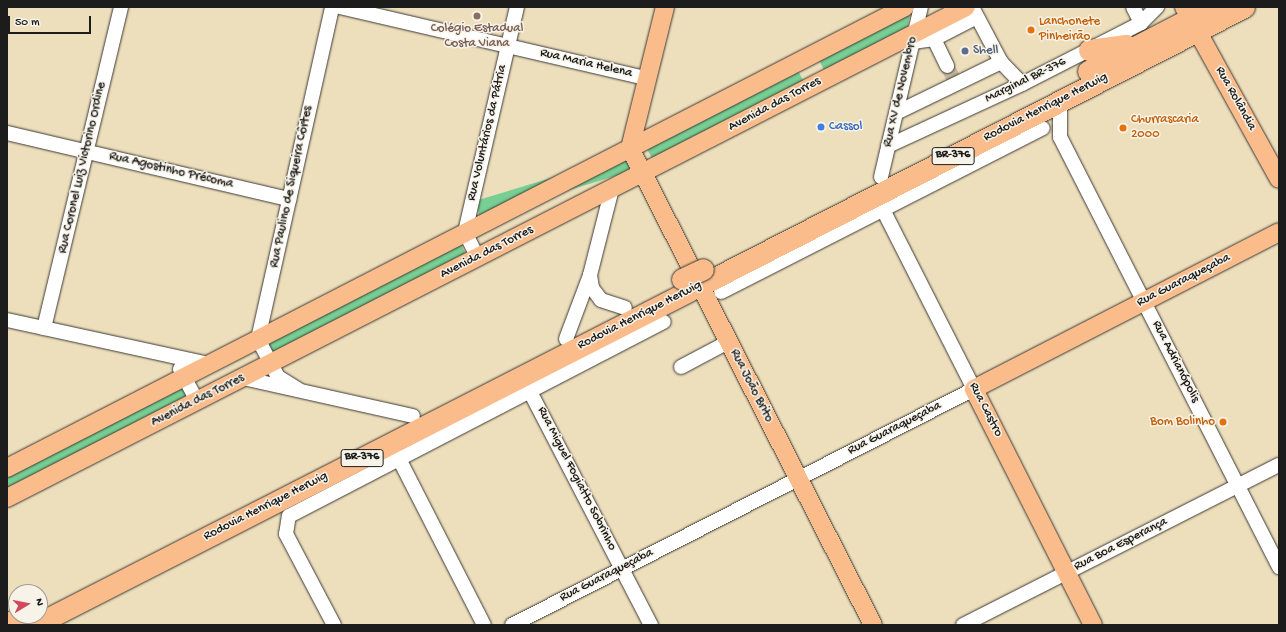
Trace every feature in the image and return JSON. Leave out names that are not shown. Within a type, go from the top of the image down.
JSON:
[{"type":"highway","name":"Rodovia Henrique Herwig","points":[[48,603],[625,308],[686,285],[711,281],[880,194],[1034,123],[1060,101],[1179,40],[1212,7]]},
{"type":"highway","name":"Rodovia Henrique Herwig","points":[[880,194],[1142,33],[1194,25],[1244,7]]},
{"type":"highway","points":[[1089,50],[1142,33]]},
{"type":"highway","name":"Rodovia Henrique Herwig","points":[[35,625],[395,451],[526,384],[686,285]]},
{"type":"main road","points":[[630,148],[640,97],[665,7]]},
{"type":"main road","name":"Avenida das Torres","points":[[7,468],[905,7]]},
{"type":"main road","name":"Avenida das Torres","points":[[7,498],[478,258],[814,84],[972,10]]},
{"type":"main road","name":"Rua Rolândia","points":[[1194,25],[1279,179]]},
{"type":"main road","points":[[802,60],[815,68],[814,84]]},
{"type":"main road","points":[[640,97],[641,110],[649,122],[670,127]]},
{"type":"main road","name":"Rua João Brito","points":[[630,148],[873,625]]},
{"type":"main road","name":"Rua Guaraqueçaba","points":[[974,389],[1279,232]]},
{"type":"main road","name":"Rua Castro","points":[[974,389],[1093,625]]},
{"type":"street","name":"Rua Coronel Luiz Victorino Ordine","points":[[44,328],[121,7]]},
{"type":"street","name":"Rua Paulino de Siqueira Côrtes","points":[[258,339],[332,7]]},
{"type":"street","name":"Rua Maria Helena","points":[[340,7],[646,78]]},
{"type":"street","name":"Rua Voluntários da Pátria","points":[[465,232],[517,7]]},
{"type":"street","name":"Rua XV de Novembro","points":[[880,194],[888,146],[921,7]]},
{"type":"street","points":[[1133,7],[1142,33]]},
{"type":"street","points":[[1142,33],[1157,7]]},
{"type":"street","points":[[914,37],[934,39],[972,10],[1001,62],[1022,84]]},
{"type":"street","points":[[934,39],[947,66]]},
{"type":"street","name":"Marginal BR-376","points":[[888,146],[1022,84],[1089,50]]},
{"type":"street","points":[[896,113],[1001,62]]},
{"type":"street","name":"Rua Adrianópolis","points":[[1060,101],[1060,137],[1279,566]]},
{"type":"street","points":[[1034,123],[1060,137]]},
{"type":"street","name":"Rua Agostinho Précoma","points":[[7,133],[289,199]]},
{"type":"street","points":[[566,339],[590,275],[612,189]]},
{"type":"street","name":"Rua Castro","points":[[880,194],[974,389]]},
{"type":"street","points":[[465,232],[478,258]]},
{"type":"street","points":[[590,275],[592,288],[601,300],[625,308]]},
{"type":"street","points":[[265,310],[275,323],[287,324]]},
{"type":"street","points":[[7,320],[164,356],[209,364]]},
{"type":"street","points":[[526,384],[664,322]]},
{"type":"street","points":[[258,339],[278,377],[299,390]]},
{"type":"street","points":[[681,367],[728,342]]},
{"type":"street","points":[[164,356],[186,376],[198,401]]},
{"type":"street","points":[[243,378],[413,416]]},
{"type":"street","name":"Rua Miguel Fogiatto Sobrinho","points":[[526,384],[651,625]]},
{"type":"street","name":"Rua Guaraqueçaba","points":[[512,625],[974,389]]},
{"type":"street","points":[[334,625],[288,537],[285,523],[293,513],[395,451],[484,625]]},
{"type":"street","name":"Rua Boa Esperança","points":[[963,625],[1279,464]]},
{"type":"green space","points":[[911,9],[907,29],[824,70],[817,56]]},
{"type":"green space","points":[[796,67],[804,82],[654,162],[646,147]]},
{"type":"green space","points":[[629,154],[634,170],[480,217],[475,201]]},
{"type":"green space","points":[[459,240],[466,255],[272,355],[267,343]]},
{"type":"green space","points":[[183,384],[190,396],[7,492],[7,474]]},
{"type":"tunnel","points":[[947,66],[955,81]]},
{"type":"place","name":"Colégio Estadual Costa Viana","points":[[477,16]]},
{"type":"place","name":"Lanchonete Pinheirão","points":[[1031,30]]},
{"type":"place","name":"Shell","points":[[965,51]]},
{"type":"place","name":"Cassol","points":[[821,127]]},
{"type":"place","name":"Churrascaria 2000","points":[[1123,128]]},
{"type":"place","name":"Bom Bolinho","points":[[1223,422]]}]
